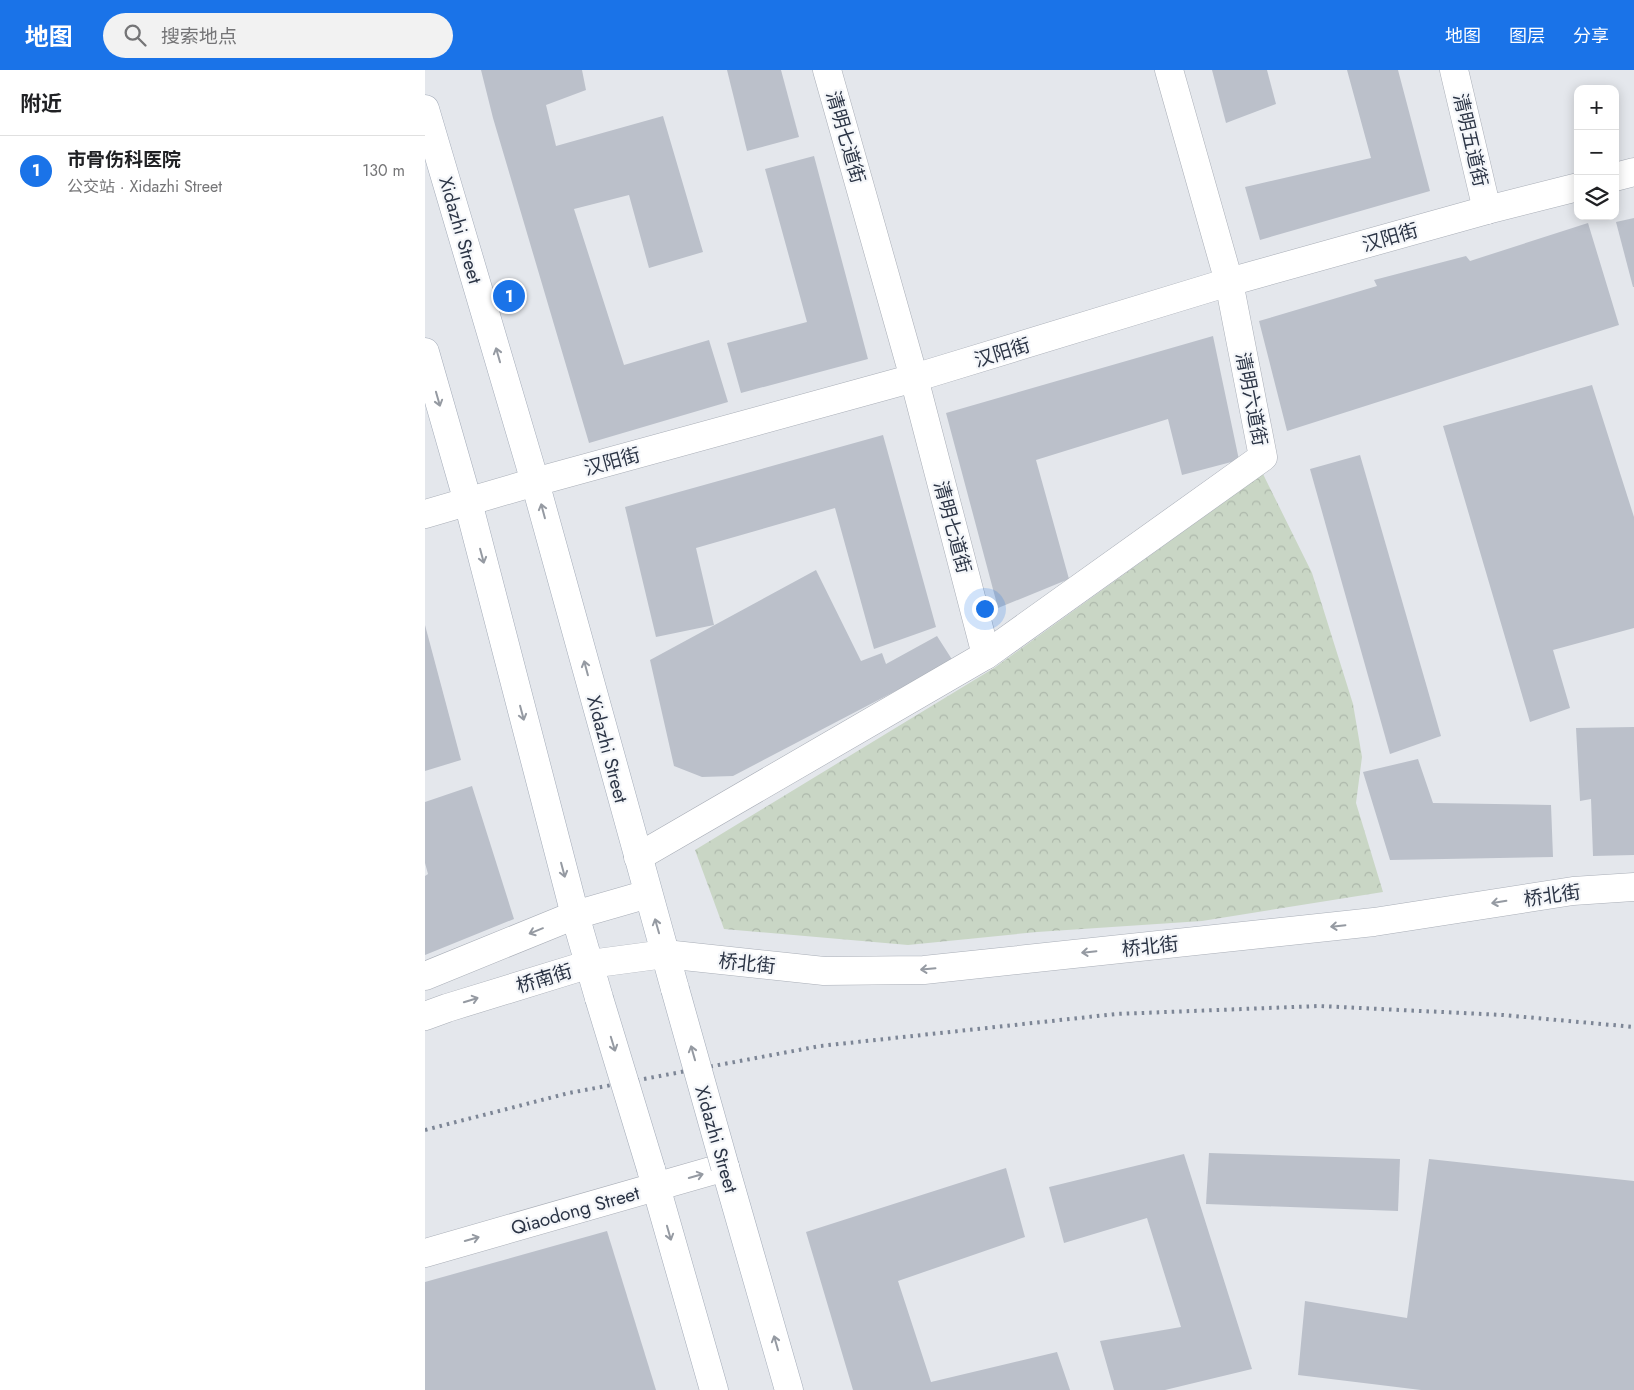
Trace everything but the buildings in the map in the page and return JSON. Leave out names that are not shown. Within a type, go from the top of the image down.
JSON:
[{"type":"street","name":"清明七道街","points":[[827,70],[915,378],[986,655]]},
{"type":"street","name":"清明六道街","points":[[986,655],[1263,456],[1229,282],[1169,70]]},
{"type":"street","name":"清明五道街","points":[[1454,70],[1487,210]]},
{"type":"street","name":"Xidazhi Street","points":[[425,109],[535,482],[648,894],[789,1390]]},
{"type":"street","points":[[1619,176],[1634,172]]},
{"type":"street","name":"汉阳街","points":[[425,514],[915,378],[1229,282],[1487,210],[1574,188]]},
{"type":"street","points":[[425,352],[468,502],[575,915],[654,1178],[714,1390]]},
{"type":"street","points":[[638,857],[986,655]]},
{"type":"street","name":"桥北街","points":[[665,954],[824,971],[924,970],[1374,922],[1573,891],[1634,887]]},
{"type":"street","points":[[425,976],[575,915],[648,894]]},
{"type":"street","name":"桥南街","points":[[425,1016],[590,964],[665,954]]},
{"type":"street","name":"Qiaodong Street","points":[[425,1253],[654,1178],[725,1167]]},
{"type":"green space","points":[[1263,474],[1312,573],[1353,704],[1362,757],[1356,803],[1383,892],[1202,921],[1037,932],[908,945],[724,929],[695,850],[994,668]]},
{"type":"railway","points":[[425,1130],[569,1093],[820,1046],[1116,1014],[1319,1006],[1503,1015],[1634,1027]]},
{"type":"place","name":"市骨伤科医院","points":[[509,296]]}]
